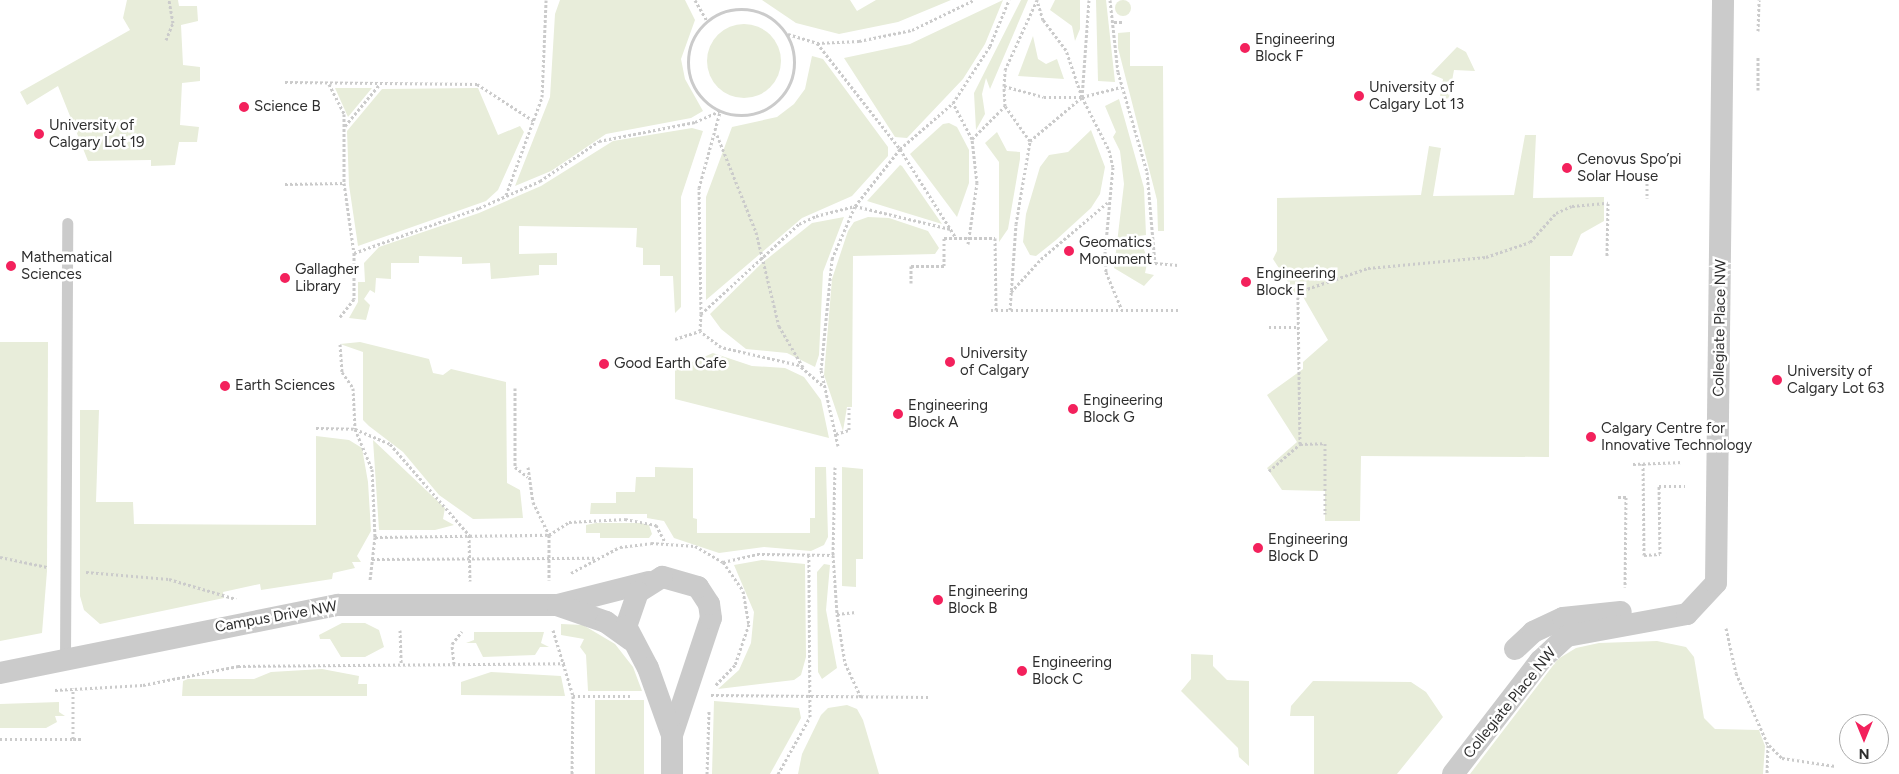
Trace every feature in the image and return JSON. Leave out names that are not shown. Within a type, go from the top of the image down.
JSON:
[{"type":"street","name":"Collegiate Place NW","points":[[1453,774],[1540,661],[1567,636],[1686,614],[1716,583],[1722,0]]},
{"type":"street","name":"Campus Drive NW","points":[[0,673],[318,607],[557,606],[662,577],[680,579],[698,587],[710,611],[706,643],[672,735]]},
{"type":"street","points":[[649,582],[627,613],[631,640],[648,668],[672,735],[672,774]]},
{"type":"street","name":"Campus Drive NW","points":[[557,606],[606,622],[631,640]]},
{"type":"street","name":"Collegiate Place NW","points":[[1515,649],[1533,632],[1562,618],[1644,612],[1658,618]]},
{"type":"lane","points":[[65,660],[67,223]]},
{"type":"path","points":[[166,40],[173,23],[169,0]]},
{"type":"path","points":[[506,195],[534,121],[545,71],[546,0]]},
{"type":"path","points":[[695,0],[707,20]]},
{"type":"path","points":[[787,34],[816,43],[859,41],[912,30],[974,0]]},
{"type":"path","points":[[838,446],[822,385],[832,259],[856,206],[900,149],[953,104],[990,46],[1009,0]]},
{"type":"path","points":[[1030,140],[1005,106],[1004,86],[1006,70],[1037,0]]},
{"type":"path","points":[[1037,0],[1043,20],[1066,50],[1082,97],[1109,150],[1113,167],[1108,203],[1106,272],[1122,310]]},
{"type":"path","points":[[1010,310],[1030,140],[1082,97],[1089,0]]},
{"type":"path","points":[[1110,0],[1122,87],[1148,172],[1156,263],[1178,265]]},
{"type":"path","points":[[1758,31],[1759,0]]},
{"type":"path","points":[[354,252],[540,181],[599,142],[696,122],[720,111],[754,114],[782,96],[795,66],[787,34],[775,20],[741,8],[707,20],[688,52],[688,70],[694,87],[720,111]]},
{"type":"path","points":[[1114,22],[1124,22]]},
{"type":"path","points":[[816,43],[900,149],[956,238]]},
{"type":"path","points":[[1758,56],[1758,90]]},
{"type":"path","points":[[285,82],[328,84],[477,84],[534,121]]},
{"type":"path","points":[[328,84],[343,108],[344,183],[354,252],[354,299],[339,318]]},
{"type":"path","points":[[344,126],[379,84]]},
{"type":"path","points":[[1004,86],[1044,97],[1082,97],[1122,87]]},
{"type":"path","points":[[953,104],[972,139],[976,183],[968,244]]},
{"type":"path","points":[[972,139],[1005,106]]},
{"type":"path","points":[[700,331],[699,188],[717,135],[720,111]]},
{"type":"path","points":[[717,135],[756,232],[779,326],[804,368],[822,385]]},
{"type":"path","points":[[1647,173],[1647,198]]},
{"type":"path","points":[[285,184],[344,183]]},
{"type":"path","points":[[1011,292],[1041,259],[1108,203]]},
{"type":"path","points":[[1300,444],[1298,292],[1368,268],[1486,257],[1530,242],[1556,213],[1572,206],[1608,203],[1607,256]]},
{"type":"path","points":[[701,314],[799,224],[856,206],[950,229]]},
{"type":"path","points":[[911,282],[911,266],[944,266],[944,238],[995,238],[994,310],[1179,310]]},
{"type":"path","points":[[1269,327],[1298,327]]},
{"type":"path","points":[[700,331],[722,347],[804,368]]},
{"type":"path","points":[[675,339],[700,331]]},
{"type":"path","points":[[340,344],[342,372],[353,388],[355,429],[372,469],[375,530]]},
{"type":"path","points":[[515,388],[515,467],[528,477]]},
{"type":"path","points":[[836,434],[849,430],[849,408]]},
{"type":"path","points":[[316,428],[355,429],[390,444],[426,490],[451,510]]},
{"type":"path","points":[[1269,471],[1300,444],[1326,443],[1325,514]]},
{"type":"path","points":[[1633,464],[1643,462],[1683,462]]},
{"type":"path","points":[[1643,462],[1644,555],[1660,554],[1659,486],[1685,486]]},
{"type":"path","points":[[528,467],[528,486]]},
{"type":"path","points":[[835,467],[833,555],[838,614],[845,663],[860,697]]},
{"type":"path","points":[[1618,497],[1626,497],[1625,596]]},
{"type":"path","points":[[375,537],[549,535],[568,522],[625,519],[656,525],[665,542]]},
{"type":"path","points":[[567,576],[596,558],[620,547],[674,542]]},
{"type":"path","points":[[723,562],[757,554],[833,555]]},
{"type":"path","points":[[778,774],[810,716],[809,555]]},
{"type":"path","points":[[0,557],[64,570],[169,579],[239,600]]},
{"type":"path","points":[[372,559],[596,558]]},
{"type":"path","points":[[359,580],[378,578]]},
{"type":"path","points":[[540,579],[558,578]]},
{"type":"path","points":[[461,579],[480,579]]},
{"type":"path","points":[[838,614],[856,612]]},
{"type":"path","points":[[1726,628],[1736,673],[1768,745],[1782,758],[1835,766]]},
{"type":"path","points":[[45,692],[72,688],[143,685],[238,666],[566,663]]},
{"type":"path","points":[[72,688],[72,739]]},
{"type":"path","points":[[573,696],[633,696]]},
{"type":"path","points":[[702,696],[928,697]]},
{"type":"path","points":[[0,739],[83,739]]},
{"type":"path","points":[[1767,774],[1768,745]]},
{"type":"green space","points":[[127,0],[178,0],[179,6],[197,6],[198,21],[181,25],[183,65],[200,67],[200,81],[182,83],[180,125],[199,127],[197,142],[179,142],[175,165],[151,166],[151,160],[88,161],[58,86],[27,105],[20,92],[130,30],[123,18]]},
{"type":"green space","points":[[560,0],[685,0],[695,20],[681,59],[685,79],[703,111],[691,118],[606,134],[551,171],[515,186],[550,97],[555,14]]},
{"type":"green space","points":[[762,0],[850,0],[857,11],[876,0],[951,0],[898,22],[839,34],[796,23]]},
{"type":"green space","points":[[1003,0],[985,44],[963,79],[907,138],[895,137],[844,58],[910,44]]},
{"type":"green space","points":[[1021,0],[1028,0],[990,89],[986,78],[982,94],[985,114],[976,130],[974,93]]},
{"type":"green space","points":[[1055,0],[1080,0],[1080,29],[1075,41],[1072,26],[1050,10]]},
{"type":"green space","points":[[1096,0],[1106,0],[1115,82],[1098,81]]},
{"type":"green space","points":[[1120,0],[1126,0],[1131,5],[1129,14],[1120,16],[1115,11],[1115,5]]},
{"type":"green space","points":[[744,24],[758,27],[770,35],[778,47],[781,61],[778,75],[770,87],[758,95],[744,98],[730,95],[718,87],[710,75],[707,61],[710,47],[718,35],[730,27]]},
{"type":"green space","points":[[1130,32],[1130,66],[1163,66],[1164,231],[1158,231],[1157,200],[1118,48],[1118,33]]},
{"type":"green space","points":[[1033,36],[1038,59],[1046,64],[1057,59],[1064,79],[1018,76]]},
{"type":"green space","points":[[1457,47],[1466,52],[1475,71],[1454,70],[1448,103],[1439,102],[1443,79],[1431,74]]},
{"type":"green space","points":[[812,56],[823,59],[888,147],[888,156],[852,196],[802,218],[706,300],[706,197],[732,127],[777,117],[794,104],[805,89]]},
{"type":"green space","points":[[335,88],[372,88],[348,117]]},
{"type":"green space","points":[[478,88],[498,135],[520,126],[524,132],[498,190],[486,201],[358,246],[349,185],[347,131],[382,89]]},
{"type":"green space","points":[[1119,99],[1144,188],[1146,235],[1138,236],[1148,259],[1145,273],[1154,275],[1144,286],[1114,268],[1124,184],[1120,151],[1113,137],[1116,132],[1105,106]]},
{"type":"green space","points":[[949,123],[957,127],[969,150],[969,183],[957,217],[910,154],[943,124]]},
{"type":"green space","points":[[692,128],[703,131],[681,197],[681,307],[675,313],[673,276],[660,276],[660,265],[643,265],[643,248],[636,247],[637,228],[519,226],[519,254],[557,253],[557,265],[539,265],[539,275],[491,279],[490,263],[462,264],[462,257],[419,256],[419,263],[391,263],[391,279],[376,278],[375,293],[370,290],[364,299],[370,305],[366,320],[349,318],[358,302],[358,282],[365,282],[364,263],[379,247],[479,213],[541,186],[613,141]]},
{"type":"green space","points":[[1091,130],[1105,167],[1100,194],[1091,208],[1056,240],[1036,256],[1030,255],[1023,242],[1026,214],[1040,167],[1049,155],[1068,152]]},
{"type":"green space","points":[[997,132],[1007,151],[1020,152],[1008,229],[999,242],[999,162],[985,143]]},
{"type":"green space","points":[[1525,135],[1536,135],[1533,198],[1604,197],[1604,221],[1581,234],[1572,256],[1550,256],[1549,457],[1361,456],[1360,521],[1325,521],[1325,491],[1282,490],[1267,468],[1297,442],[1267,395],[1303,369],[1303,362],[1328,340],[1302,295],[1297,296],[1273,259],[1277,251],[1277,198],[1421,195],[1429,146],[1441,148],[1433,196],[1514,195]]},
{"type":"green space","points":[[900,165],[902,166],[942,224],[867,201]]},
{"type":"green space","points":[[844,217],[823,272],[819,355],[815,367],[787,353],[746,349],[721,329],[710,314],[762,263],[812,223]]},
{"type":"green space","points":[[868,217],[889,218],[928,231],[939,248],[935,254],[853,256],[852,407],[847,407],[843,431],[824,375],[832,279],[848,231],[854,222]]},
{"type":"green space","points":[[0,342],[48,342],[47,571],[42,633],[0,641]]},
{"type":"green space","points":[[360,342],[429,359],[433,373],[443,375],[451,369],[506,382],[507,483],[520,490],[523,518],[473,519],[439,495],[403,452],[363,420],[363,352],[340,344]]},
{"type":"green space","points":[[713,353],[752,366],[785,368],[804,377],[821,400],[829,438],[675,399],[675,363],[690,363]]},
{"type":"green space","points":[[80,410],[99,410],[96,502],[133,502],[134,524],[316,525],[316,436],[349,440],[362,448],[368,482],[371,531],[357,556],[361,562],[352,562],[355,568],[333,573],[332,579],[261,590],[260,584],[223,592],[224,598],[100,624],[84,610],[80,596]]},
{"type":"green space","points":[[373,440],[445,508],[443,519],[454,525],[435,530],[379,530]]},
{"type":"green space","points":[[655,467],[693,468],[693,518],[697,519],[697,533],[810,533],[810,518],[815,518],[815,467],[826,467],[828,537],[824,545],[811,551],[764,547],[719,553],[674,538],[664,521],[647,518],[647,514],[590,514],[591,503],[616,503],[616,492],[635,492],[636,477],[655,477]]},
{"type":"green space","points":[[842,467],[863,469],[863,559],[856,559],[856,587],[842,586]]},
{"type":"green space","points":[[596,523],[641,523],[649,525],[652,534],[649,538],[600,538],[600,533],[586,533],[586,525]]},
{"type":"green space","points":[[762,560],[805,564],[806,657],[801,675],[794,680],[718,689],[739,670],[751,643],[754,612],[734,565]]},
{"type":"green space","points":[[824,564],[830,565],[826,610],[837,668],[822,679],[818,672],[817,572]]},
{"type":"green space","points":[[342,623],[365,623],[379,630],[384,647],[365,657],[341,657],[330,639],[320,639],[319,635]]},
{"type":"green space","points":[[561,624],[583,625],[615,644],[633,667],[642,691],[588,691],[586,655],[580,647],[584,639],[561,635]]},
{"type":"green space","points":[[474,632],[544,632],[541,643],[549,647],[540,647],[535,655],[483,657],[476,643],[466,643],[474,640]]},
{"type":"green space","points":[[1657,641],[1686,647],[1694,657],[1704,718],[1715,729],[1759,730],[1765,746],[1763,774],[1470,774],[1558,659],[1576,648],[1599,643]]},
{"type":"green space","points":[[1191,654],[1213,655],[1213,666],[1227,680],[1249,681],[1249,766],[1239,757],[1238,748],[1181,691],[1191,679]]},
{"type":"green space","points":[[322,669],[359,676],[358,684],[367,684],[367,696],[182,696],[183,681],[188,679],[254,679],[271,672]]},
{"type":"green space","points":[[491,672],[561,676],[565,696],[461,695],[461,682]]},
{"type":"green space","points":[[1313,681],[1411,682],[1426,692],[1443,717],[1397,774],[1314,774],[1314,716],[1290,716],[1291,706]]},
{"type":"green space","points":[[595,700],[644,700],[644,774],[595,774]]},
{"type":"green space","points":[[714,701],[799,708],[801,718],[770,774],[712,774]]},
{"type":"green space","points":[[59,702],[59,712],[65,716],[55,716],[57,722],[46,728],[0,728],[0,704]]},
{"type":"green space","points":[[847,705],[857,709],[863,720],[879,774],[798,774],[802,754],[821,715],[828,708]]},
{"type":"place","name":"Engineering Block F","points":[[1245,48]]},
{"type":"place","name":"University of Calgary Lot 13","points":[[1359,96]]},
{"type":"place","name":"Science B","points":[[244,107]]},
{"type":"place","name":"University of Calgary Lot 19","points":[[39,134]]},
{"type":"place","name":"Cenovus Spo’pi Solar House","points":[[1567,168]]},
{"type":"place","name":"Geomatics Monument","points":[[1069,251]]},
{"type":"place","name":"Mathematical Sciences","points":[[11,266]]},
{"type":"place","name":"Gallagher Library","points":[[285,278]]},
{"type":"place","name":"Engineering Block E","points":[[1246,282]]},
{"type":"place","name":"University of Calgary","points":[[950,362]]},
{"type":"place","name":"Good Earth Cafe","points":[[604,364]]},
{"type":"place","name":"University of Calgary Lot 63","points":[[1777,380]]},
{"type":"place","name":"Earth Sciences","points":[[225,386]]},
{"type":"place","name":"Engineering Block G","points":[[1073,409]]},
{"type":"place","name":"Engineering Block A","points":[[898,414]]},
{"type":"place","name":"Calgary Centre for Innovative Technology","points":[[1591,437]]},
{"type":"place","name":"Engineering Block D","points":[[1258,548]]},
{"type":"place","name":"Engineering Block B","points":[[938,600]]},
{"type":"place","name":"Engineering Block C","points":[[1022,671]]}]
